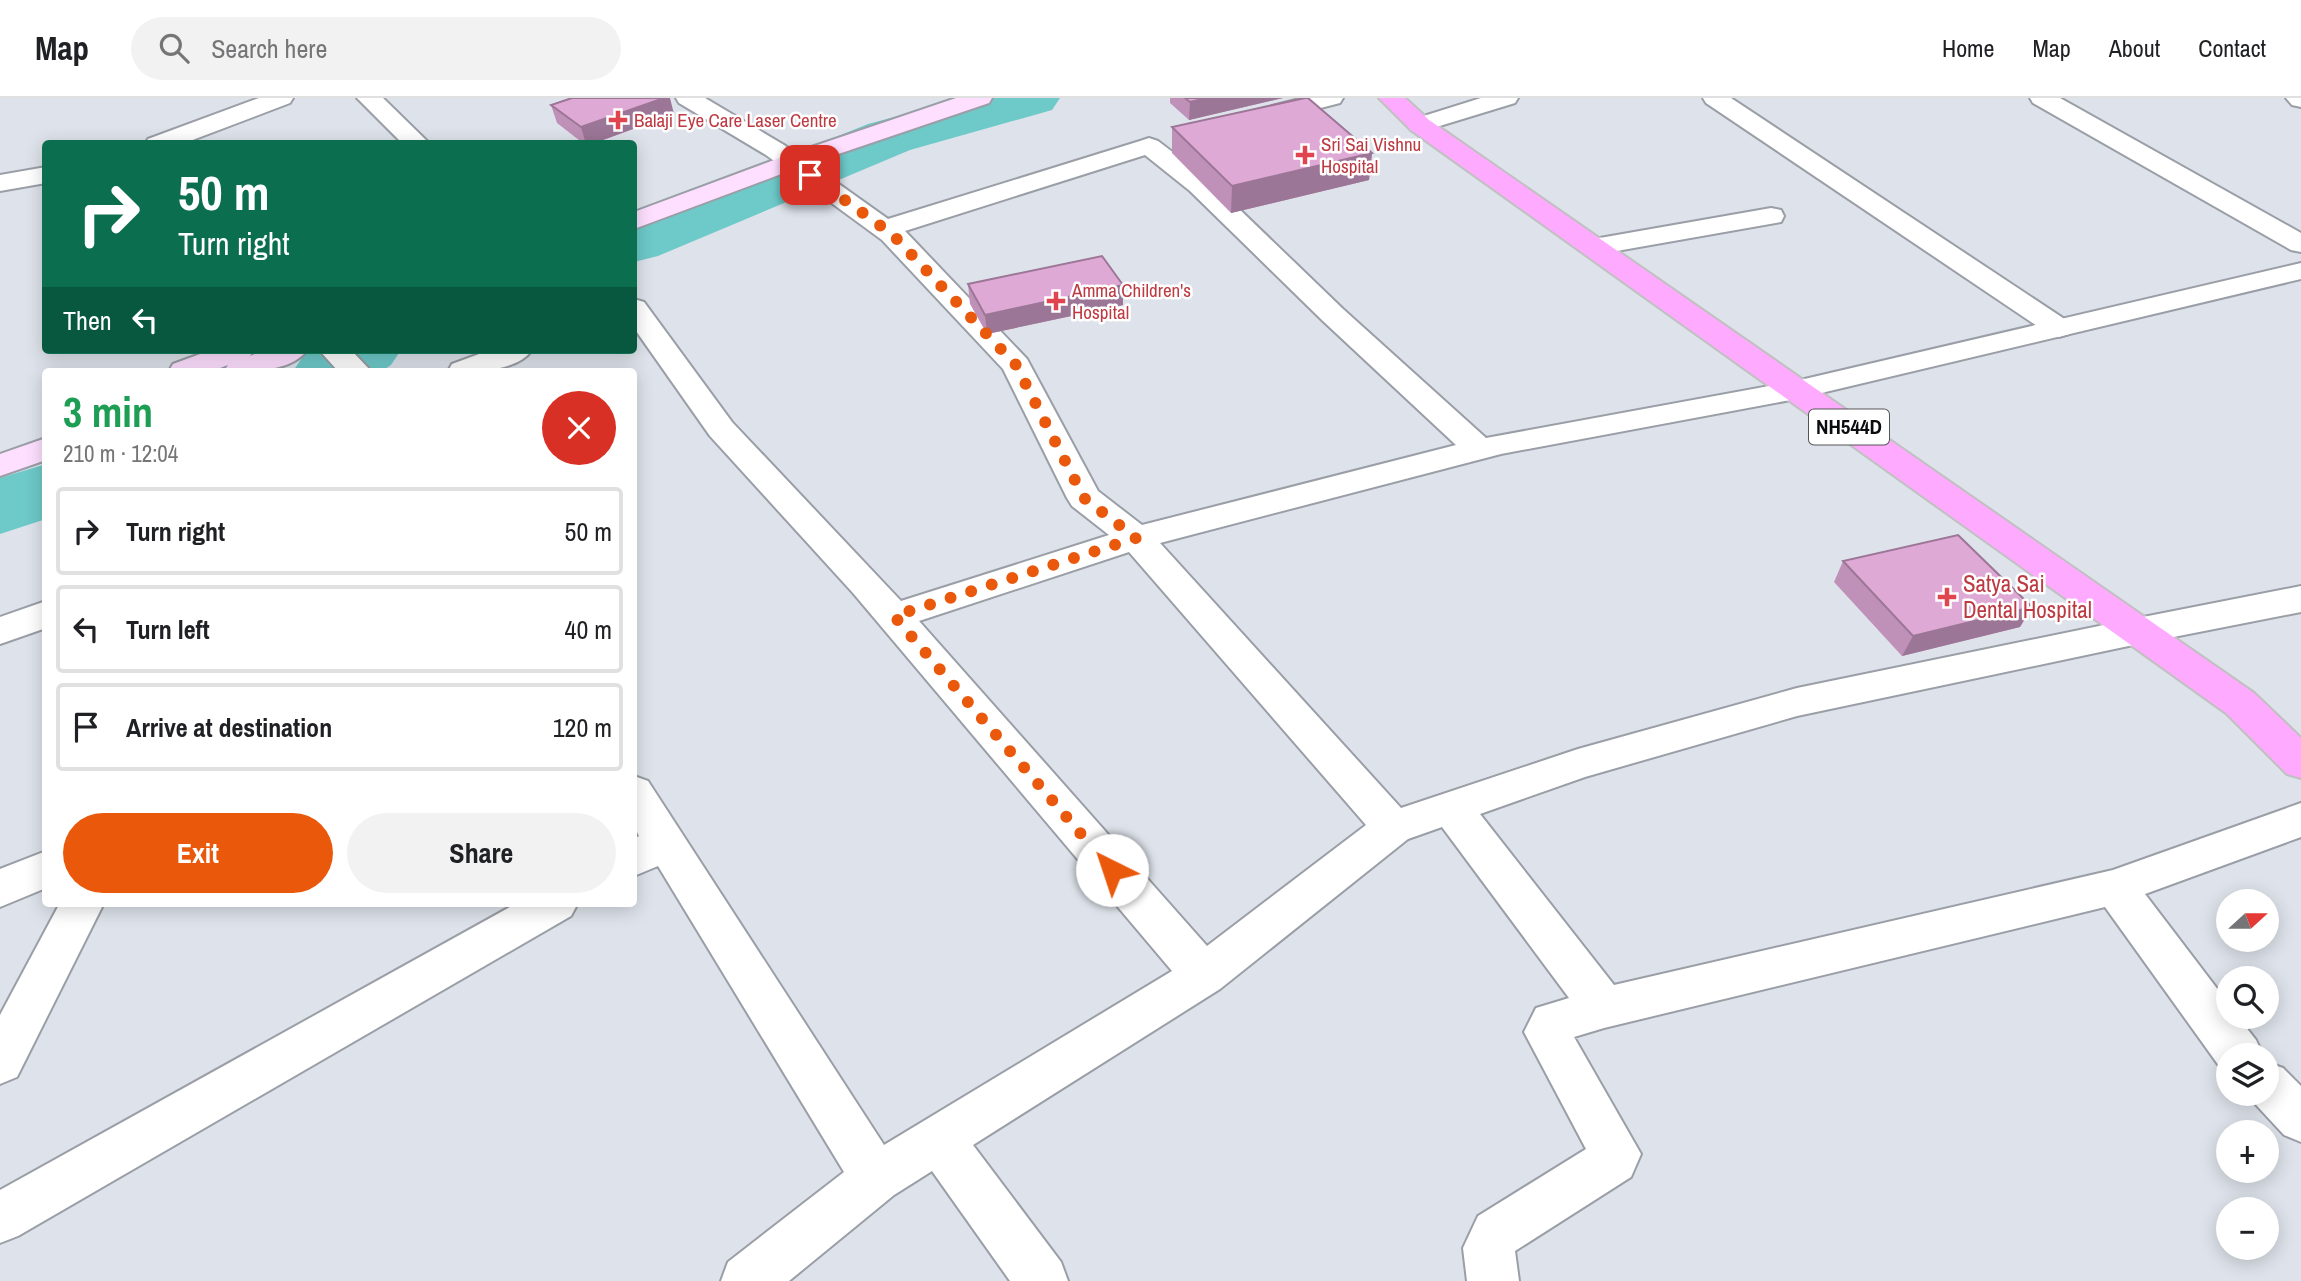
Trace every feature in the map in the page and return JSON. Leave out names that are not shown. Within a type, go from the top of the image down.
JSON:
[{"type":"highway","name":"NH544D","points":[[1391,98],[1420,125],[2240,703],[2301,763]]},
{"type":"main road","points":[[637,201],[797,166],[932,98]]},
{"type":"main road","points":[[637,219],[797,166],[980,98]]},
{"type":"main road","points":[[199,368],[271,354]]},
{"type":"main road","points":[[0,442],[42,426]]},
{"type":"main road","points":[[0,466],[42,450]]},
{"type":"street","points":[[164,140],[215,110],[281,98]]},
{"type":"street","points":[[369,98],[414,140]]},
{"type":"street","points":[[688,98],[797,166],[884,229],[1016,365],[1084,498],[1136,538],[1393,827]]},
{"type":"street","points":[[1240,122],[1331,98]]},
{"type":"street","points":[[1420,125],[1506,98]]},
{"type":"street","points":[[1716,98],[2059,328]]},
{"type":"street","points":[[2042,98],[2301,244]]},
{"type":"street","points":[[884,229],[1162,143],[1199,185],[1333,315],[1479,449]]},
{"type":"street","points":[[0,183],[42,176]]},
{"type":"street","points":[[1594,247],[1771,216]]},
{"type":"street","points":[[894,616],[1136,538],[1479,449],[1796,390],[2298,274]]},
{"type":"street","points":[[637,312],[721,429],[894,616],[1203,975]]},
{"type":"street","points":[[338,354],[353,368]]},
{"type":"street","points":[[471,368],[507,354]]},
{"type":"street","points":[[747,1281],[876,1178],[1203,975],[1393,827],[1625,750],[1797,702],[2301,599]]},
{"type":"street","points":[[0,631],[42,615]]},
{"type":"street","points":[[637,804],[649,850],[876,1178]]},
{"type":"street","points":[[1452,808],[1604,1008]]},
{"type":"street","points":[[1493,1281],[1489,1248],[1496,1234],[1613,1160],[1616,1154],[1547,1032],[1552,1023],[1604,1008],[2115,887],[2301,820]]},
{"type":"street","points":[[0,889],[42,870]]},
{"type":"street","points":[[2115,887],[2230,1043]]},
{"type":"street","points":[[0,1062],[80,907]]},
{"type":"street","points":[[0,1218],[549,907]]},
{"type":"street","points":[[2279,1097],[2301,1119]]},
{"type":"street","points":[[939,1139],[1042,1281]]},
{"type":"building","points":[[572,98],[664,98],[581,127],[551,105]]},
{"type":"building","points":[[1185,98],[1207,98],[1190,102]]},
{"type":"building","points":[[1305,98],[1372,153],[1232,186],[1172,127]]},
{"type":"building","points":[[1102,256],[1123,285],[985,315],[968,284]]},
{"type":"building","points":[[1958,535],[2032,607],[1913,636],[1843,561]]},
{"type":"waterway","points":[[637,241],[889,137],[1031,98]]},
{"type":"waterway","points":[[335,368],[358,354]]},
{"type":"waterway","points":[[0,507],[42,491]]},
{"type":"place","name":"Balaji Eye Care Laser Centre","points":[[618,120]]},
{"type":"place","name":"Sri Sai Vishnu Hospital","points":[[1305,155]]},
{"type":"place","name":"Amma Children's Hospital","points":[[1056,301]]},
{"type":"place","name":"Satya Sai Dental Hospital","points":[[1947,597]]},
{"type":"route","points":[[810,175],[892,234],[1016,365],[1084,498],[1136,538],[894,616],[1112,870]]}]
